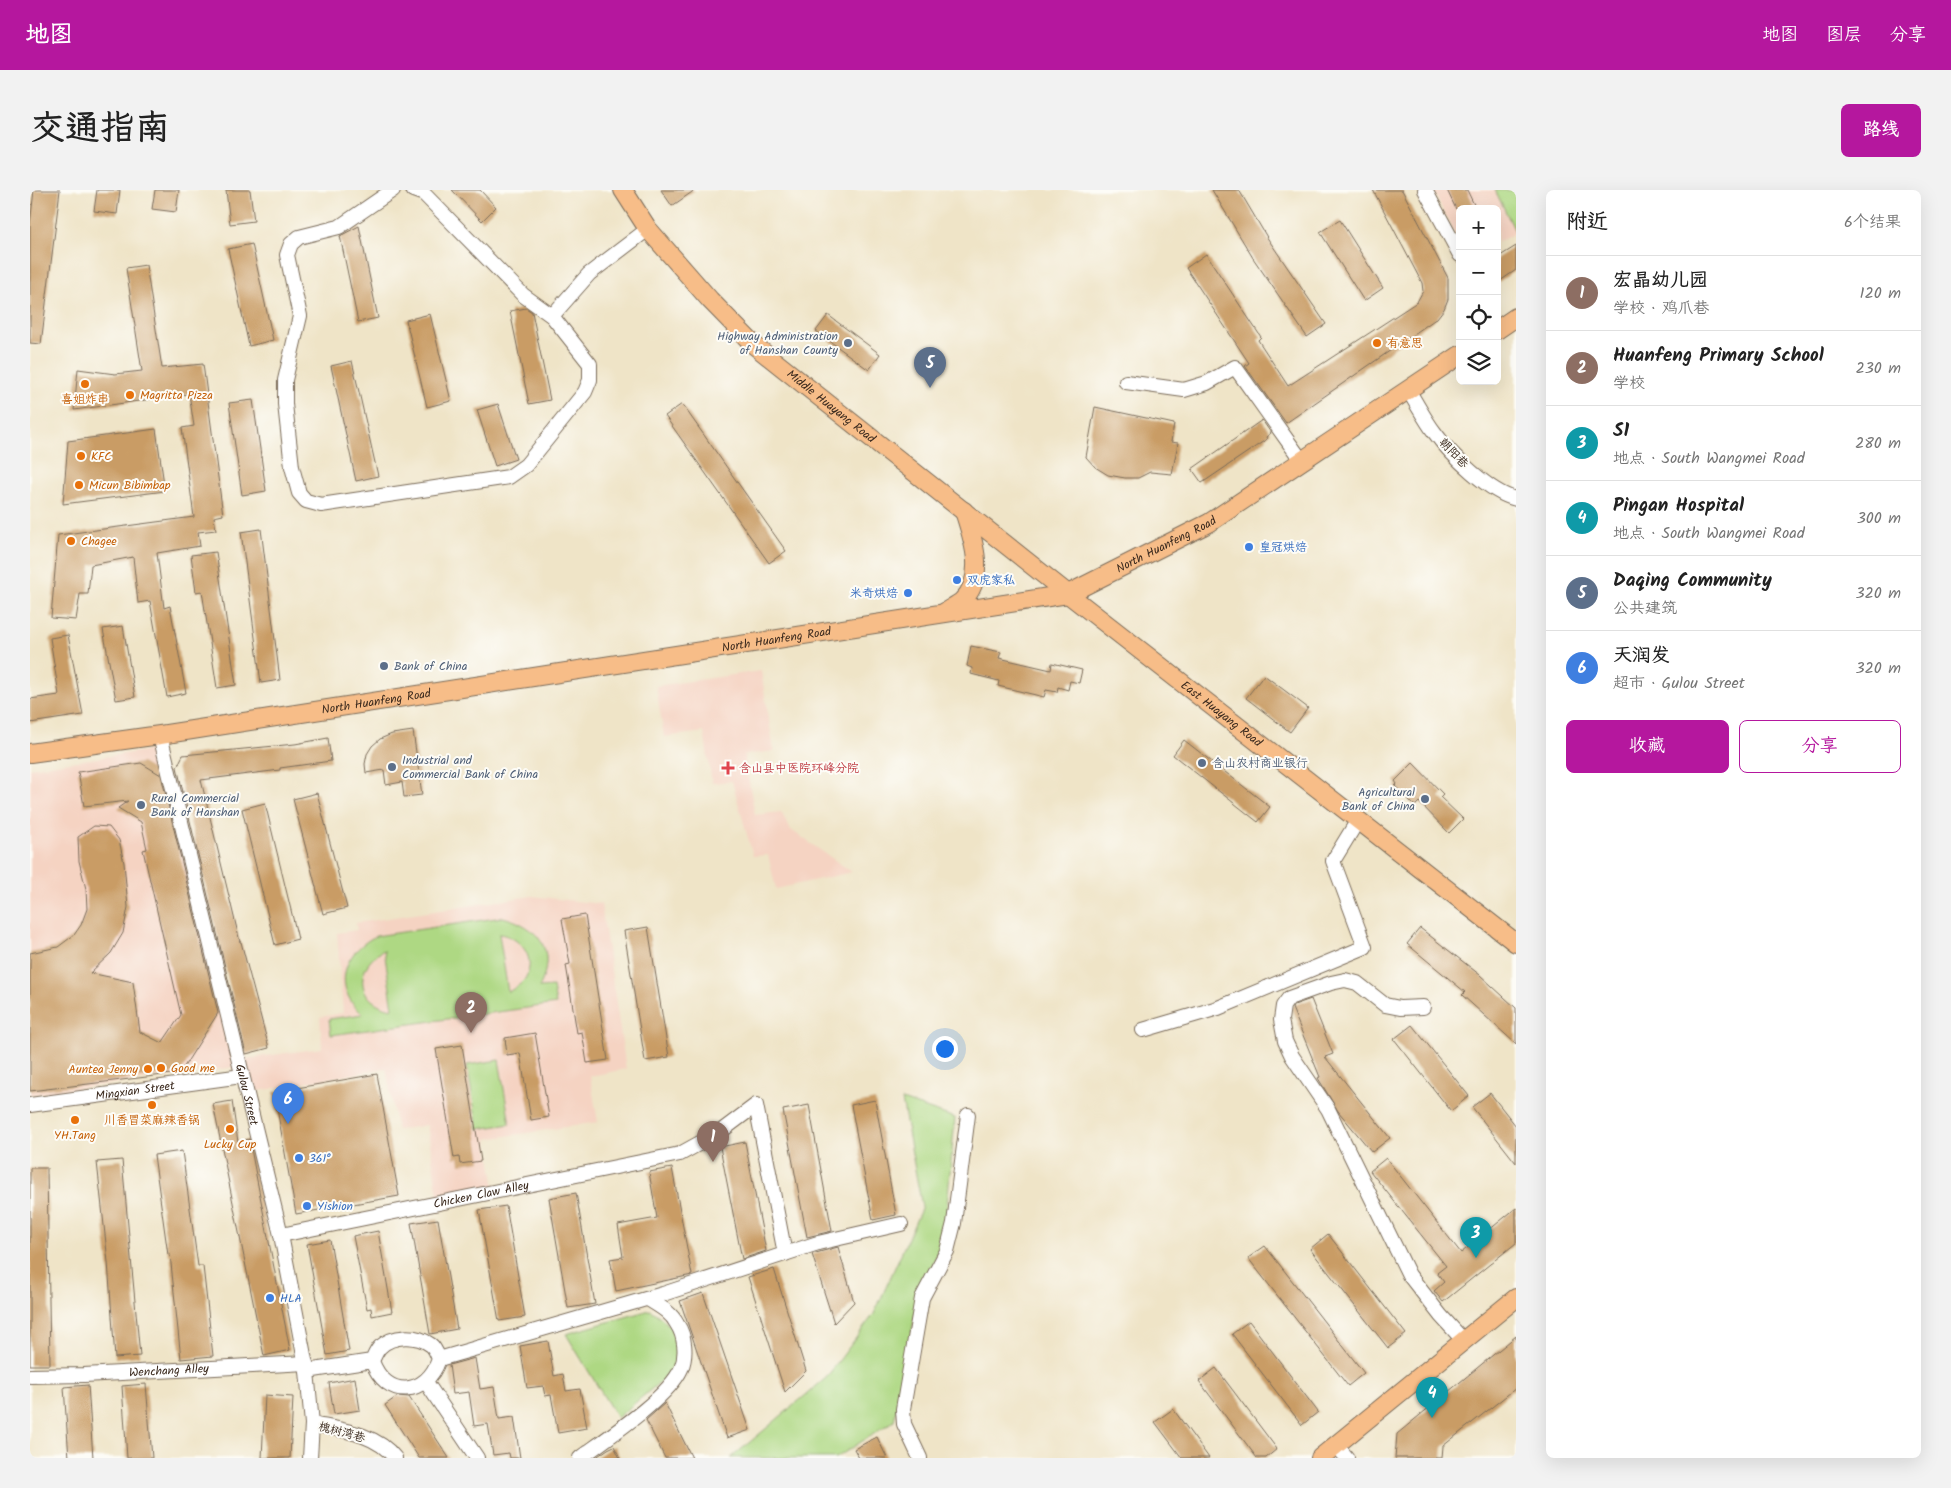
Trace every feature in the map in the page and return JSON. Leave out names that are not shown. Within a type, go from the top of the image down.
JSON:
[{"type":"main road","name":"Middle Huayang Road","points":[[623,190],[648,229],[710,300],[754,345],[1068,594]]},
{"type":"main road","points":[[1501,326],[1516,317]]},
{"type":"main road","name":"North Huanfeng Road","points":[[30,753],[160,735],[1068,594],[1210,523],[1456,358]]},
{"type":"main road","points":[[943,613],[962,600],[975,577],[976,561],[973,541],[964,511]]},
{"type":"main road","name":"East Huayang Road","points":[[1068,594],[1516,943]]},
{"type":"main road","points":[[1320,1458],[1342,1452],[1464,1341],[1516,1298]]},
{"type":"street","points":[[393,190],[339,226],[299,237],[290,244],[287,255],[300,316],[285,380],[284,404],[292,467],[299,493],[306,501],[321,505],[510,477],[526,465],[585,392],[590,380],[590,364],[552,316],[523,296],[424,194],[413,190]]},
{"type":"street","points":[[1425,190],[1457,250]]},
{"type":"street","points":[[552,316],[589,274],[648,229]]},
{"type":"street","points":[[1126,382],[1184,390],[1207,383],[1235,366],[1302,461]]},
{"type":"street","name":"朝阳巷","points":[[1408,390],[1436,434],[1467,468],[1491,487],[1516,499]]},
{"type":"street","name":"Gulou Street","points":[[160,735],[281,1235],[307,1367],[312,1424],[310,1458]]},
{"type":"street","points":[[1143,1030],[1218,1008],[1365,947],[1333,861],[1358,820]]},
{"type":"street","points":[[1423,1007],[1400,1008],[1385,1005],[1358,983],[1345,980],[1289,998],[1283,1006],[1281,1020],[1285,1041],[1292,1056],[1328,1110],[1409,1275],[1441,1316],[1464,1341]]},
{"type":"street","name":"Mingxian Street","points":[[30,1105],[242,1076]]},
{"type":"street","name":"Chicken Claw Alley","points":[[281,1235],[680,1154],[720,1132],[756,1106],[785,1254]]},
{"type":"street","points":[[920,1458],[904,1424],[903,1409],[922,1298],[947,1252],[954,1223],[968,1115]]},
{"type":"street","points":[[439,1358],[648,1299],[785,1254],[860,1232],[901,1224]]},
{"type":"street","points":[[580,1458],[637,1415],[670,1385],[681,1368],[684,1346],[678,1324],[669,1313],[648,1299]]},
{"type":"street","points":[[409,1336],[433,1346],[439,1358],[435,1372],[426,1382],[415,1387],[401,1388],[387,1384],[377,1375],[372,1361],[379,1348],[392,1340],[409,1336]]},
{"type":"street","name":"Wenchang Alley","points":[[30,1376],[307,1367],[372,1361]]},
{"type":"street","points":[[426,1382],[477,1458]]},
{"type":"street","name":"槐树湾巷","points":[[312,1424],[356,1433],[383,1446],[395,1458]]},
{"type":"shaded area","points":[[1433,190],[1516,190],[1516,232],[1501,241],[1501,205],[1456,205],[1456,237]]},
{"type":"shaded area","name":"含山县中医院环峰分院","points":[[761,671],[774,751],[744,755],[755,815],[781,812],[791,830],[852,872],[776,889],[768,855],[753,856],[732,781],[712,783],[704,732],[664,737],[656,686]]},
{"type":"shaded area","points":[[158,749],[236,1067],[30,1095],[30,768]]},
{"type":"shaded area","points":[[532,896],[601,904],[626,1069],[590,1076],[598,1122],[487,1139],[495,1188],[438,1196],[427,1125],[397,1130],[386,1068],[253,1092],[245,1059],[322,1048],[320,1017],[343,1013],[337,933],[357,930],[356,923]]},
{"type":"green space","points":[[1495,190],[1516,190],[1516,233]]},
{"type":"green space","points":[[503,917],[516,921],[527,927],[542,942],[546,963],[539,988],[553,987],[556,1004],[331,1035],[329,1019],[363,1014],[353,1004],[347,994],[345,972],[355,952],[364,943],[376,936]],"holes":[[[499,934],[519,943],[524,948],[529,962],[526,977],[518,986],[508,992]],[[384,950],[393,1008],[392,1009],[380,1005],[371,999],[365,992],[363,984],[363,975],[367,966],[374,957]]]},
{"type":"green space","points":[[499,1060],[510,1124],[478,1129],[467,1065]]},
{"type":"green space","points":[[902,1100],[955,1118],[944,1239],[919,1295],[894,1421],[836,1458],[731,1458],[826,1378],[874,1314],[922,1207]]},
{"type":"green space","points":[[650,1310],[665,1321],[675,1334],[678,1350],[677,1359],[673,1368],[663,1379],[617,1418],[566,1334]]},
{"type":"building","points":[[34,190],[60,190],[41,344],[30,343],[30,225]]},
{"type":"building","points":[[97,190],[120,190],[117,214],[94,211]]},
{"type":"building","points":[[155,190],[179,190],[176,212],[152,209]]},
{"type":"building","points":[[226,190],[250,190],[254,221],[230,224]]},
{"type":"building","points":[[452,190],[480,190],[496,207],[482,221]]},
{"type":"building","points":[[661,190],[695,190],[672,206]]},
{"type":"building","points":[[1212,190],[1239,190],[1268,239],[1326,324],[1307,337],[1253,258]]},
{"type":"building","points":[[1373,190],[1402,190],[1448,278],[1448,299],[1444,309],[1437,318],[1286,423],[1245,366],[1249,363],[1186,268],[1206,254],[1261,337],[1258,340],[1288,386],[1417,302],[1423,291],[1422,283]]},
{"type":"building","points":[[1447,190],[1467,190],[1474,205],[1456,205],[1456,209]]},
{"type":"building","points":[[1340,220],[1383,288],[1364,301],[1320,232]]},
{"type":"building","points":[[359,226],[378,318],[358,322],[340,236]]},
{"type":"building","points":[[252,244],[273,340],[249,346],[228,249]]},
{"type":"building","points":[[1516,246],[1516,270],[1501,280],[1501,255]]},
{"type":"building","points":[[146,265],[162,368],[203,364],[223,515],[214,517],[216,530],[198,532],[200,546],[157,553],[164,608],[170,606],[186,693],[167,697],[150,601],[138,603],[133,557],[91,565],[88,594],[80,594],[76,620],[51,618],[58,535],[194,517],[182,428],[194,426],[189,394],[74,410],[78,369],[115,374],[142,371],[126,268]]},
{"type":"building","points":[[526,308],[532,312],[550,400],[529,404],[510,311]]},
{"type":"building","points":[[430,314],[451,401],[427,407],[406,320]]},
{"type":"building","name":"Highway Administration of Hanshan County","points":[[828,315],[880,354],[869,370],[816,331]]},
{"type":"building","points":[[352,361],[378,476],[356,481],[331,366]]},
{"type":"building","points":[[253,400],[266,491],[242,495],[229,403]]},
{"type":"building","points":[[498,404],[516,459],[495,466],[477,410]]},
{"type":"building","points":[[682,404],[786,551],[769,563],[665,416]]},
{"type":"building","points":[[1095,407],[1174,424],[1171,442],[1178,443],[1172,474],[1150,472],[1138,478],[1125,478],[1108,475],[1095,467],[1086,457]]},
{"type":"building","points":[[1262,420],[1271,433],[1266,437],[1267,439],[1202,483],[1192,469]]},
{"type":"building","points":[[156,429],[165,491],[63,504],[68,441]]},
{"type":"building","points":[[261,529],[280,680],[261,683],[241,532]]},
{"type":"building","points":[[216,552],[236,685],[217,688],[202,591],[196,592],[191,555]]},
{"type":"building","points":[[123,626],[135,697],[116,700],[103,629]]},
{"type":"building","points":[[68,635],[83,715],[30,723],[30,699],[59,695],[50,638]]},
{"type":"building","points":[[971,646],[1001,652],[999,658],[1051,670],[1052,663],[1082,670],[1079,683],[1070,681],[1068,690],[1058,687],[1057,692],[1046,690],[1044,697],[998,686],[999,681],[971,674],[972,668],[967,666]]},
{"type":"building","points":[[1264,675],[1308,708],[1290,732],[1246,698]]},
{"type":"building","name":"Industrial and Commercial Bank of China","points":[[413,731],[422,795],[404,797],[402,782],[386,785],[384,770],[366,773],[365,764],[367,754],[380,739],[392,734]]},
{"type":"building","points":[[328,738],[331,761],[280,768],[280,770],[201,780],[240,942],[269,1048],[246,1054],[177,767],[183,755],[295,744]]},
{"type":"building","points":[[1184,740],[1270,807],[1258,822],[1173,755]]},
{"type":"building","points":[[141,763],[161,775],[218,1013],[180,1073],[30,1091],[30,953],[58,947],[74,935],[81,925],[87,909],[86,889],[79,861],[78,837],[94,826],[109,827],[119,840],[124,863],[128,907],[123,933],[111,953],[90,973],[133,982],[140,1032],[162,1043],[181,1015],[143,850],[147,849],[141,822],[118,808],[128,801],[84,806],[78,772]]},
{"type":"building","name":"Agricultural Bank of China","points":[[1413,763],[1443,794],[1440,797],[1463,819],[1449,833],[1419,802],[1415,806],[1395,786],[1397,784],[1395,781]]},
{"type":"building","points":[[317,793],[347,908],[323,914],[293,799]]},
{"type":"building","points":[[265,803],[298,939],[275,945],[242,809]]},
{"type":"building","points":[[585,915],[608,1060],[587,1063],[582,1032],[577,1033],[566,965],[570,964],[562,919]]},
{"type":"building","points":[[648,927],[669,1057],[645,1061],[624,931]]},
{"type":"building","points":[[1420,928],[1480,975],[1516,1008],[1516,1044],[1462,995],[1465,992],[1407,944]]},
{"type":"building","points":[[1311,999],[1333,1054],[1325,1057],[1390,1138],[1372,1152],[1338,1111],[1318,1078],[1320,1077],[1292,1008],[1294,1005]]},
{"type":"building","points":[[1412,1025],[1469,1096],[1451,1111],[1394,1039]]},
{"type":"building","points":[[535,1033],[549,1117],[531,1120],[520,1053],[507,1055],[505,1038]]},
{"type":"building","points":[[462,1045],[481,1161],[460,1164],[459,1157],[454,1158],[436,1049]]},
{"type":"building","points":[[377,1074],[399,1196],[296,1214],[274,1092]]},
{"type":"building","points":[[1490,1093],[1516,1126],[1516,1163],[1472,1107]]},
{"type":"building","points":[[875,1100],[896,1215],[873,1220],[851,1105]]},
{"type":"building","points":[[232,1101],[238,1142],[249,1139],[290,1350],[264,1356],[213,1104]]},
{"type":"building","points":[[809,1105],[832,1231],[807,1237],[783,1110]]},
{"type":"building","points":[[745,1142],[766,1251],[742,1259],[720,1147]]},
{"type":"building","points":[[182,1151],[198,1266],[203,1266],[213,1356],[181,1359],[170,1254],[168,1255],[154,1155]]},
{"type":"building","points":[[1386,1158],[1461,1253],[1516,1208],[1516,1243],[1443,1302],[1434,1291],[1444,1282],[1437,1273],[1446,1266],[1370,1171]]},
{"type":"building","points":[[122,1160],[140,1356],[115,1358],[108,1262],[97,1162]]},
{"type":"building","points":[[30,1168],[47,1168],[50,1365],[30,1365]]},
{"type":"building","points":[[672,1168],[692,1275],[616,1291],[610,1259],[623,1257],[618,1225],[657,1218],[649,1172]]},
{"type":"building","points":[[576,1193],[595,1304],[568,1308],[549,1198]]},
{"type":"building","points":[[506,1206],[525,1317],[499,1321],[479,1210]]},
{"type":"building","points":[[438,1219],[457,1329],[430,1334],[411,1223]]},
{"type":"building","points":[[378,1231],[392,1312],[372,1316],[371,1308],[367,1309],[353,1236]]},
{"type":"building","points":[[1328,1234],[1406,1334],[1388,1348],[1310,1249]]},
{"type":"building","points":[[330,1240],[349,1351],[327,1355],[307,1244]]},
{"type":"building","points":[[1265,1246],[1364,1373],[1348,1386],[1248,1258]]},
{"type":"building","points":[[838,1247],[854,1302],[834,1323],[812,1254]]},
{"type":"building","points":[[774,1269],[806,1371],[785,1392],[748,1277]]},
{"type":"building","points":[[703,1293],[750,1430],[727,1438],[680,1301]]},
{"type":"building","points":[[1249,1321],[1318,1412],[1302,1425],[1232,1334]]},
{"type":"building","points":[[1516,1336],[1516,1388],[1443,1446],[1442,1458],[1395,1458],[1397,1434]]},
{"type":"building","points":[[548,1341],[554,1376],[563,1374],[566,1391],[580,1389],[587,1428],[558,1433],[551,1395],[545,1396],[543,1386],[527,1388],[520,1346]]},
{"type":"building","points":[[475,1358],[480,1389],[494,1387],[499,1419],[514,1417],[520,1458],[510,1458],[509,1453],[493,1455],[488,1424],[474,1426],[469,1392],[453,1394],[449,1365]]},
{"type":"building","points":[[1216,1368],[1277,1449],[1266,1458],[1257,1458],[1199,1381]]},
{"type":"building","points":[[355,1378],[360,1410],[334,1414],[329,1383]]},
{"type":"building","points":[[146,1384],[152,1458],[127,1458],[122,1386]]},
{"type":"building","points":[[88,1385],[93,1458],[69,1458],[64,1387]]},
{"type":"building","points":[[265,1395],[293,1397],[290,1458],[262,1458]]},
{"type":"building","points":[[398,1396],[409,1397],[449,1458],[419,1458],[385,1405]]},
{"type":"building","points":[[665,1403],[692,1458],[665,1458],[646,1420]]},
{"type":"building","points":[[1173,1409],[1209,1458],[1182,1458],[1155,1422]]},
{"type":"building","points":[[877,1437],[887,1458],[859,1458],[854,1449]]},
{"type":"building","points":[[614,1446],[620,1458],[595,1458],[608,1449]]},
{"type":"place","name":"Highway Administration of Hanshan County","points":[[848,343]]},
{"type":"place","name":"有意思","points":[[1377,343]]},
{"type":"place","name":"喜姐炸串","points":[[85,384]]},
{"type":"place","name":"Daqing Community","points":[[930,388]]},
{"type":"place","name":"Magritta Pizza","points":[[130,395]]},
{"type":"place","name":"KFC","points":[[81,456]]},
{"type":"place","name":"Micun Bibimbap","points":[[79,485]]},
{"type":"place","name":"Chagee","points":[[71,541]]},
{"type":"place","name":"皇冠烘焙","points":[[1249,547]]},
{"type":"place","name":"双虎家私","points":[[957,580]]},
{"type":"place","name":"米奇烘焙","points":[[908,593]]},
{"type":"place","name":"Bank of China","points":[[384,666]]},
{"type":"place","name":"含山农村商业银行","points":[[1202,763]]},
{"type":"place","name":"Industrial and Commercial Bank of China","points":[[392,767]]},
{"type":"place","name":"含山县中医院环峰分院","points":[[728,768]]},
{"type":"place","name":"Agricultural Bank of China","points":[[1425,799]]},
{"type":"place","name":"Rural Commercial Bank of Hanshan","points":[[141,805]]},
{"type":"place","name":"Huanfeng Primary School","points":[[471,1033]]},
{"type":"place","name":"Good me","points":[[161,1068]]},
{"type":"place","name":"Auntea Jenny","points":[[148,1069]]},
{"type":"place","name":"川香冒菜麻辣香锅","points":[[152,1105]]},
{"type":"place","name":"YH.Tang","points":[[75,1120]]},
{"type":"place","name":"天润发","points":[[288,1124]]},
{"type":"place","name":"Lucky Cup","points":[[230,1129]]},
{"type":"place","name":"361°","points":[[299,1158]]},
{"type":"place","name":"宏晶幼儿园","points":[[713,1162]]},
{"type":"place","name":"Yishion","points":[[307,1206]]},
{"type":"place","name":"S1","points":[[1476,1258]]},
{"type":"place","name":"HLA","points":[[270,1298]]},
{"type":"place","name":"Pingan Hospital","points":[[1432,1418]]}]
